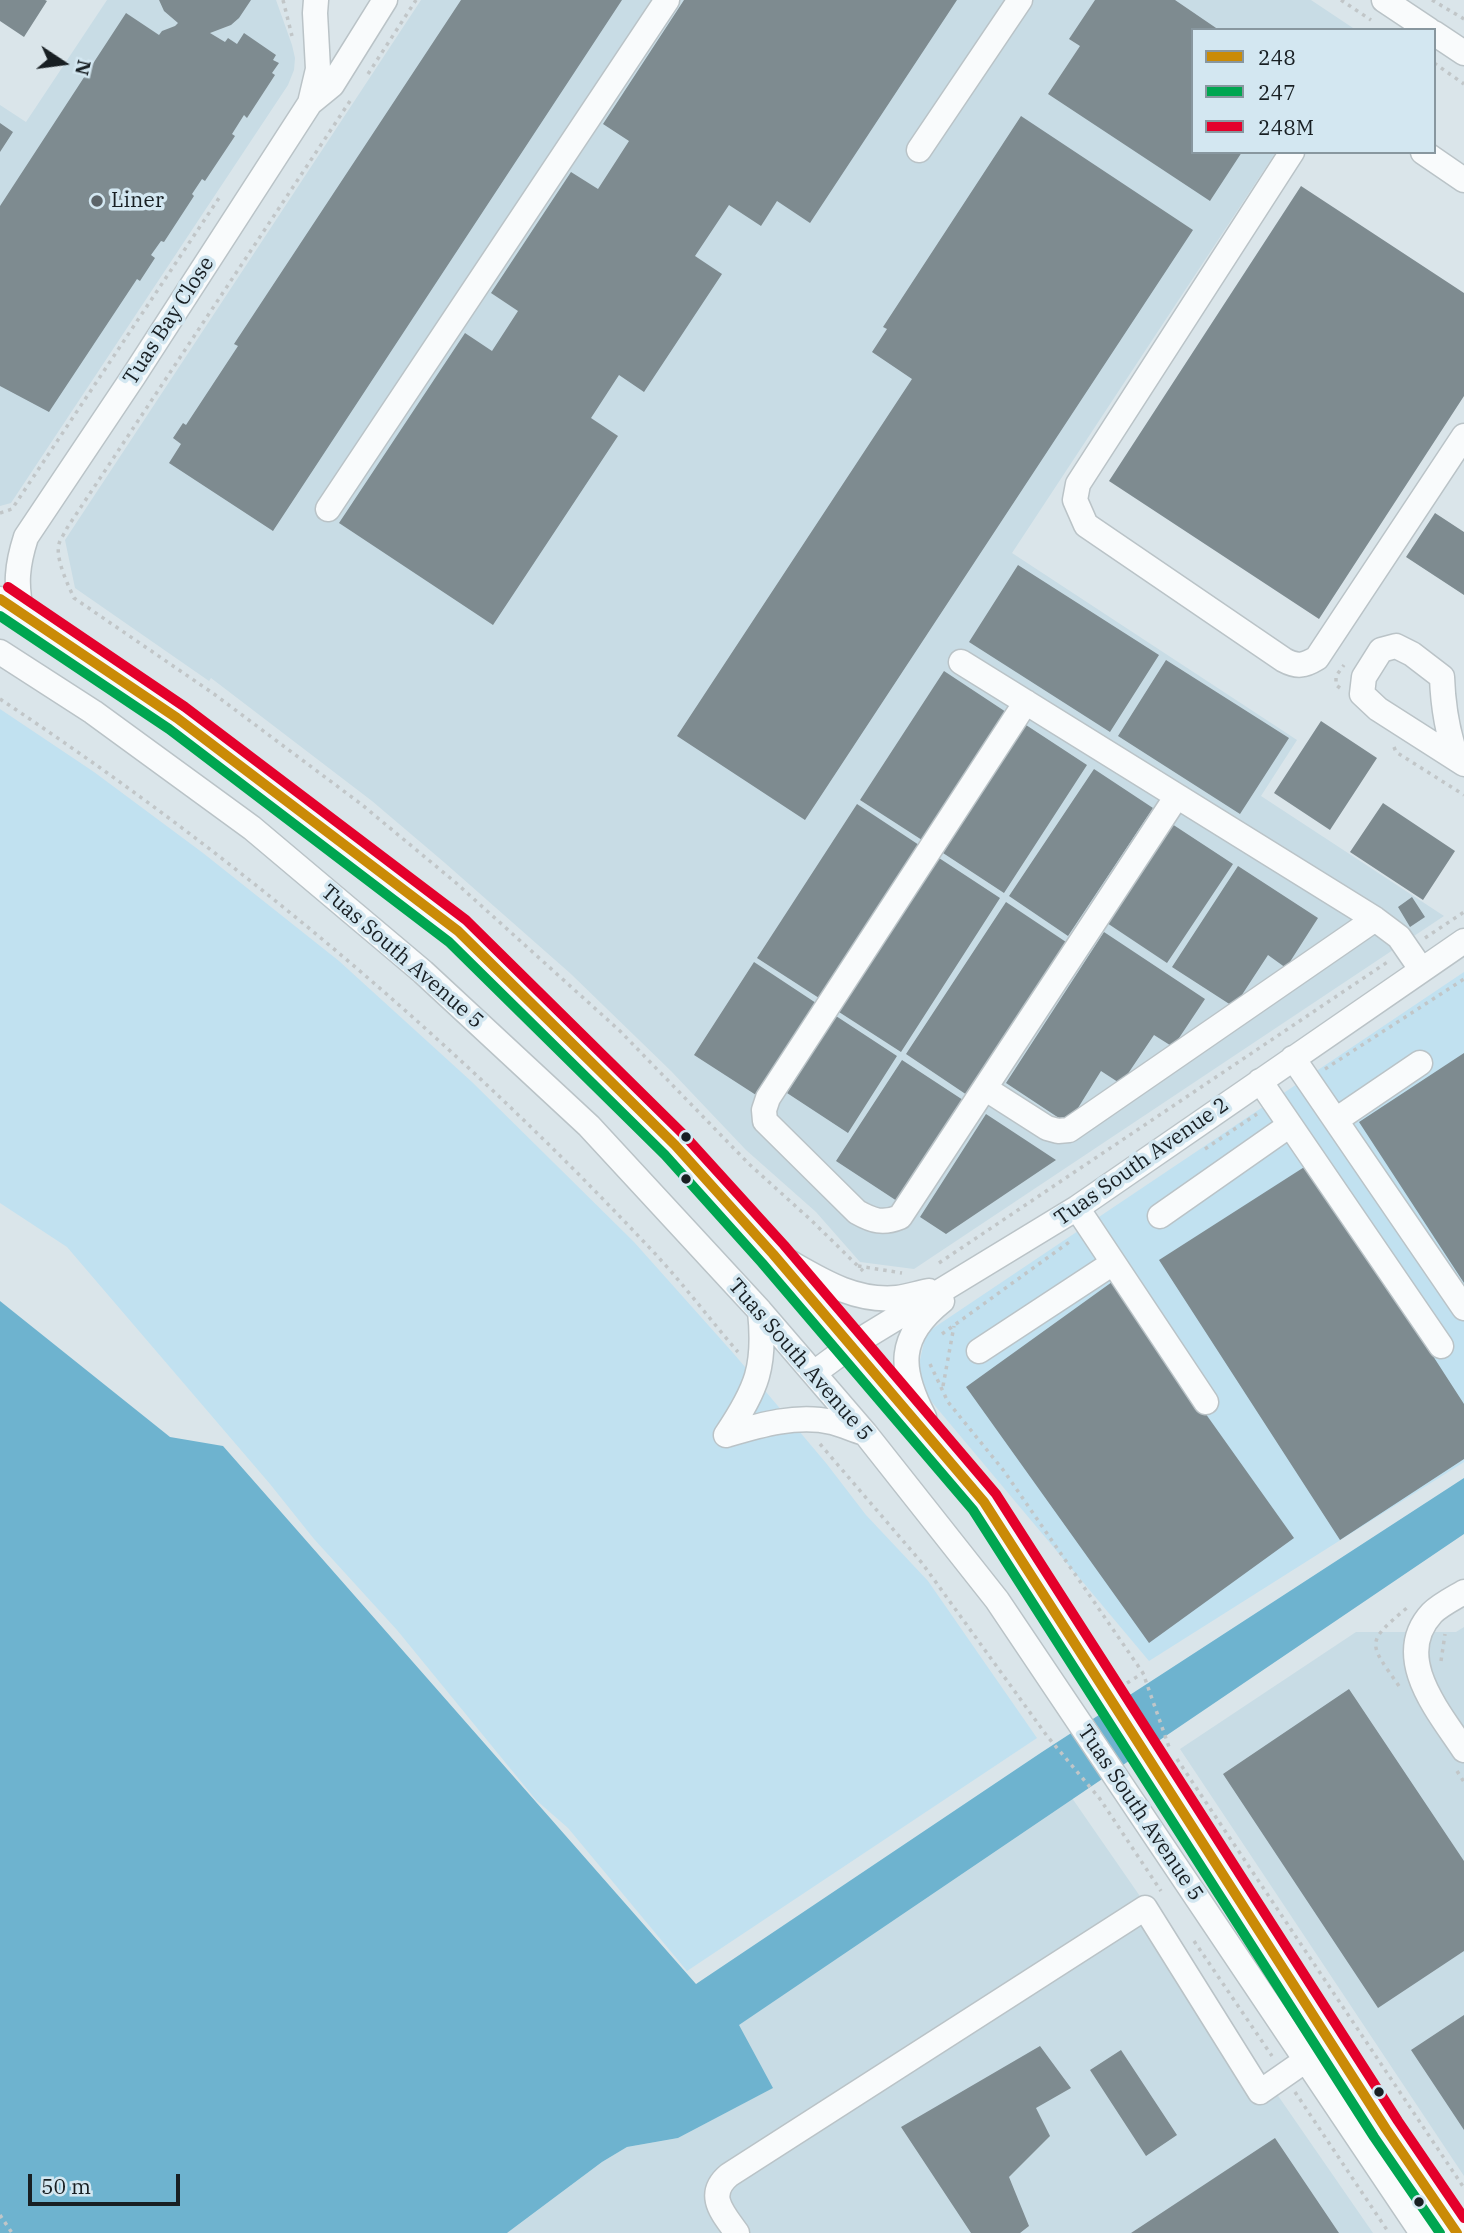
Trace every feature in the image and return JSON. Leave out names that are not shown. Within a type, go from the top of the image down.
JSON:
[{"type":"street","name":"Tuas Bay Close","points":[[310,103],[318,69],[314,13],[316,0]]},
{"type":"street","name":"Tuas Bay Close","points":[[26,537],[310,103],[332,85],[385,0]]},
{"type":"street","points":[[328,509],[667,0]]},
{"type":"street","points":[[919,150],[1020,0]]},
{"type":"street","points":[[1384,0],[1426,28]]},
{"type":"street","points":[[1436,34],[1462,47]]},
{"type":"street","points":[[1291,154],[1078,484],[1075,499],[1086,525],[1284,660],[1295,666],[1306,665],[1317,659],[1464,436]]},
{"type":"street","points":[[1426,154],[1464,180]]},
{"type":"street","points":[[0,552],[26,537]]},
{"type":"street","points":[[22,614],[16,590],[18,561],[26,537]]},
{"type":"street","name":"Tuas South Avenue 5","points":[[0,599],[177,718],[458,931],[675,1145],[773,1254],[984,1502],[1386,2129],[1457,2233]]},
{"type":"street","points":[[1396,646],[1412,654],[1442,677],[1443,704],[1450,740],[1461,761],[1378,709],[1362,694],[1364,677],[1381,650],[1396,646]]},
{"type":"street","name":"Tuas South Avenue 5","points":[[0,652],[93,712],[251,828],[423,972],[589,1126],[760,1311],[865,1433],[997,1600],[1422,2233]]},
{"type":"street","points":[[961,662],[1375,919],[1399,937],[1414,959]]},
{"type":"street","points":[[1026,702],[768,1098],[764,1110],[765,1121],[857,1212],[870,1220],[887,1223],[900,1217],[1177,796]]},
{"type":"street","points":[[986,1088],[1047,1128],[1069,1130],[1375,919]]},
{"type":"street","name":"Tuas South Avenue 2","points":[[814,1373],[852,1345],[950,1286],[1083,1217],[1293,1058],[1414,959],[1464,941]]},
{"type":"street","points":[[1293,1058],[1464,1308]]},
{"type":"street","points":[[1336,1120],[1420,1063]]},
{"type":"street","points":[[1260,1081],[1441,1346]]},
{"type":"street","points":[[1160,1216],[1290,1125]]},
{"type":"street","points":[[1083,1217],[1206,1402]]},
{"type":"street","points":[[773,1254],[854,1295],[895,1298],[950,1286]]},
{"type":"street","points":[[979,1351],[1113,1263]]},
{"type":"street","points":[[933,1440],[908,1380],[905,1365],[908,1348],[920,1325],[936,1306],[978,1270]]},
{"type":"street","points":[[760,1311],[763,1342],[758,1375],[750,1397],[726,1435],[766,1424],[809,1420],[831,1422],[865,1433]]},
{"type":"street","points":[[1464,1592],[1433,1613],[1419,1635],[1416,1663],[1425,1691],[1464,1750]]},
{"type":"street","points":[[737,2233],[722,2210],[717,2195],[720,2183],[729,2175],[1145,1908],[1260,2092],[1306,2060]]},
{"type":"path","points":[[283,0],[294,42]]},
{"type":"path","points":[[363,81],[416,0]]},
{"type":"path","points":[[1341,0],[1376,24]]},
{"type":"path","points":[[1432,0],[1464,19]]},
{"type":"path","points":[[1436,64],[1464,84]]},
{"type":"path","points":[[356,92],[67,528],[59,544],[59,551],[74,598],[236,710],[361,804],[455,882],[620,1031],[749,1164],[866,1274]]},
{"type":"path","points":[[0,513],[12,509],[221,195]]},
{"type":"path","points":[[931,1269],[1414,959],[1464,912]]},
{"type":"path","points":[[1308,1080],[1464,979]]},
{"type":"path","points":[[1205,1149],[1275,1102]]},
{"type":"path","points":[[933,1341],[1083,1217]]},
{"type":"path","points":[[856,1266],[908,1276],[898,1279]]},
{"type":"path","points":[[943,1388],[954,1326]]},
{"type":"path","points":[[927,1359],[948,1402],[1004,1471],[1143,1673],[1169,1749]]},
{"type":"path","points":[[1442,1667],[1447,1630]]},
{"type":"path","points":[[1177,1758],[1464,2188]]},
{"type":"path","points":[[0,2215],[12,2233]]},
{"type":"shaded area","name":"Liner","points":[[107,0],[276,0],[292,45],[294,70],[288,85],[11,503],[0,506],[0,105],[26,122]]},
{"type":"shaded area","points":[[421,0],[1311,0],[1353,28],[1191,28],[1191,154],[1275,154],[1012,553],[1297,740],[1261,796],[1444,916],[914,1269],[860,1262],[816,1212],[746,1150],[671,1071],[571,974],[445,863],[372,801],[211,678],[209,681],[75,588],[65,540]]},
{"type":"shaded area","points":[[0,709],[94,772],[203,853],[339,961],[472,1082],[634,1242],[734,1354],[866,1515],[928,1581],[1037,1738],[687,1971],[568,1828],[536,1800],[397,1630],[314,1539],[67,1247],[0,1203]]},
{"type":"shaded area","points":[[1464,972],[1464,1462],[1149,1661],[915,1382],[926,1333]]},
{"type":"shaded area","points":[[1464,1627],[1464,2176],[1180,1749],[1356,1632],[1456,1632]]},
{"type":"shaded area","points":[[1072,1798],[1373,2233],[507,2233],[602,2162],[627,2147],[678,2138],[772,2088],[738,2025]]},
{"type":"water","points":[[0,1301],[170,1437],[223,1446],[696,1984],[1042,1752],[1464,1478],[1464,1534],[739,2025],[773,2088],[678,2138],[627,2147],[602,2162],[507,2233],[0,2233]]},
{"type":"building","points":[[0,0],[47,1],[24,37],[0,21]]},
{"type":"building","name":"Liner","points":[[159,0],[251,0],[231,25],[210,33],[225,42],[228,38],[237,44],[244,33],[276,55],[273,60],[279,63],[272,73],[275,75],[247,118],[244,115],[232,134],[235,136],[205,181],[202,179],[164,242],[161,241],[151,255],[155,258],[140,281],[137,279],[49,412],[0,386],[0,206],[126,13],[159,35],[178,23],[164,11]]},
{"type":"building","points":[[461,0],[622,0],[273,531],[169,463],[181,444],[173,438],[183,423],[186,425],[238,346],[234,344]]},
{"type":"building","points":[[684,0],[957,0],[810,223],[777,201],[761,226],[729,205],[695,256],[722,274],[644,392],[619,375],[591,418],[618,436],[493,625],[339,523],[465,333],[492,351],[518,311],[491,293],[571,172],[598,189],[629,141],[603,124]]},
{"type":"building","points":[[1095,0],[1175,0],[1216,28],[1191,28],[1191,154],[1241,154],[1210,201],[1048,94],[1080,46],[1069,39]]},
{"type":"building","points":[[1021,116],[1193,230],[805,820],[677,736],[912,379],[872,352],[887,329],[883,327]]},
{"type":"building","points":[[0,123],[13,132],[0,152]]},
{"type":"building","points":[[1301,186],[1464,293],[1464,396],[1319,619],[1109,481]]},
{"type":"building","points":[[1435,513],[1464,532],[1464,595],[1406,557]]},
{"type":"building","points":[[1018,565],[1159,655],[1110,732],[969,642]]},
{"type":"building","points":[[1166,660],[1289,738],[1240,814],[1118,736]]},
{"type":"building","points":[[944,671],[1006,712],[922,840],[860,800]]},
{"type":"building","points":[[1321,721],[1377,758],[1330,830],[1274,793]]},
{"type":"building","points":[[1026,725],[1087,765],[1004,893],[943,853]]},
{"type":"building","points":[[1094,769],[1153,808],[1068,936],[1009,896]]},
{"type":"building","points":[[1383,803],[1455,851],[1423,900],[1350,852]]},
{"type":"building","points":[[857,804],[919,845],[819,998],[757,958]]},
{"type":"building","points":[[1172,824],[1233,864],[1167,963],[1107,923]]},
{"type":"building","points":[[939,858],[1000,898],[901,1052],[839,1012]]},
{"type":"building","points":[[1238,866],[1318,918],[1286,968],[1268,955],[1234,1007],[1172,967]]},
{"type":"building","points":[[1412,897],[1425,917],[1410,927],[1398,907]]},
{"type":"building","points":[[1006,902],[1066,942],[967,1095],[906,1054]]},
{"type":"building","points":[[1104,932],[1205,999],[1173,1047],[1154,1035],[1121,1084],[1101,1071],[1068,1124],[1006,1083]]},
{"type":"building","points":[[754,962],[816,1003],[756,1095],[694,1055]]},
{"type":"building","points":[[836,1016],[897,1056],[848,1133],[787,1093]]},
{"type":"building","points":[[1464,1053],[1464,1283],[1359,1122]]},
{"type":"building","points":[[902,1060],[963,1100],[897,1201],[836,1161]]},
{"type":"building","points":[[986,1114],[1056,1160],[946,1234],[920,1217]]},
{"type":"building","points":[[1309,1164],[1464,1404],[1464,1459],[1340,1540],[1159,1260]]},
{"type":"building","points":[[1112,1282],[1294,1538],[1149,1643],[966,1387]]},
{"type":"building","points":[[1349,1689],[1464,1861],[1464,1951],[1378,2008],[1223,1774]]},
{"type":"building","points":[[1464,2015],[1464,2130],[1411,2050]]},
{"type":"building","points":[[1040,2046],[1071,2088],[1036,2108],[1050,2136],[1009,2177],[1029,2226],[1020,2233],[971,2233],[901,2127]]},
{"type":"building","points":[[1121,2050],[1177,2135],[1146,2156],[1090,2070]]},
{"type":"building","points":[[1275,2138],[1339,2233],[1131,2233]]},
{"type":"transit line","name":"248M","points":[[8,587],[185,707],[466,920],[685,1136],[784,1245],[996,1494],[1398,2121],[1464,2218]]},
{"type":"transit line","name":"248","points":[[0,599],[177,718],[458,931],[675,1145],[773,1254],[984,1502],[1386,2129],[1457,2233]]},
{"type":"transit line","name":"247","points":[[0,616],[169,729],[449,942],[665,1155],[762,1263],[973,1510],[1374,2137],[1440,2233]]},
{"type":"place","name":"Liner","points":[[97,201]]}]
